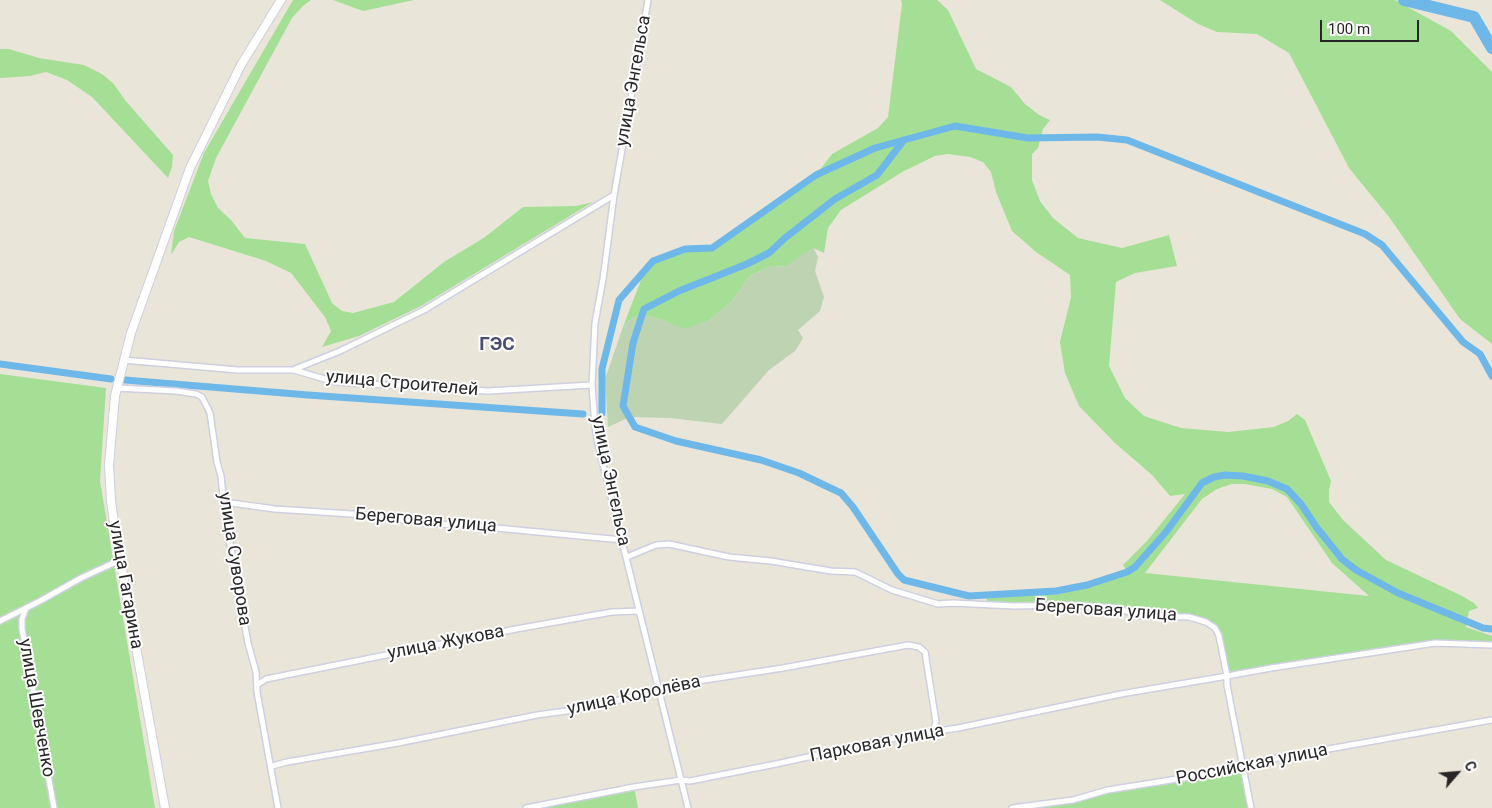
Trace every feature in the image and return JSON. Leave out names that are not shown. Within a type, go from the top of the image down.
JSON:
[{"type":"street","name":"улица Гагарина","points":[[165,808],[111,501],[109,465],[112,414],[123,360],[131,333],[190,168],[241,65],[281,0]]},
{"type":"street","name":"улица Энгельса","points":[[648,0],[614,195],[605,270],[595,323],[592,386],[598,444],[688,808]]},
{"type":"street","points":[[294,370],[340,351],[424,310],[614,195]]},
{"type":"street","name":"улица Строителей","points":[[123,360],[238,370],[294,370],[335,382],[488,391],[592,386]]},
{"type":"street","name":"улица Суворова","points":[[117,388],[196,394],[202,397],[210,413],[224,507],[248,643],[256,672],[260,709],[272,766],[278,808]]},
{"type":"street","points":[[223,495],[231,503],[224,507]]},
{"type":"street","name":"Береговая улица","points":[[231,503],[268,509],[367,516],[424,523],[622,540]]},
{"type":"street","name":"Береговая улица","points":[[627,557],[656,545],[669,544],[729,557],[771,561],[832,571],[855,572],[892,590],[938,604],[1070,605],[1118,608],[1140,616],[1189,617],[1206,622],[1216,628],[1227,676]]},
{"type":"street","points":[[0,621],[81,578],[120,560]]},
{"type":"street","name":"улица Шевченко","points":[[26,608],[22,619],[22,629],[54,808]]},
{"type":"street","name":"улица Жукова","points":[[257,684],[266,679],[516,629],[612,612],[638,611]]},
{"type":"street","points":[[1251,808],[1244,764],[1227,685],[1227,676],[1435,643],[1492,645]]},
{"type":"street","name":"улица Королёва","points":[[272,766],[294,760],[588,708],[691,682],[913,645],[925,652],[936,722]]},
{"type":"street","name":"Парковая улица","points":[[526,808],[634,787],[699,779],[890,739],[945,730],[1121,694],[1227,676]]},
{"type":"street","name":"Российская улица","points":[[1012,808],[1073,800],[1108,790],[1215,773],[1244,764],[1492,720]]},
{"type":"street","points":[[933,732],[936,722],[945,730]]},
{"type":"green space","points":[[293,0],[311,0],[292,18],[216,158],[208,181],[211,194],[218,208],[231,220],[245,238],[305,244],[332,303],[342,311],[353,313],[394,302],[444,262],[485,237],[523,207],[576,206],[593,202],[421,306],[359,336],[322,347],[331,331],[325,317],[291,273],[266,261],[189,237],[179,242],[171,255],[174,231],[204,153]]},
{"type":"green space","points":[[333,0],[414,0],[363,11]]},
{"type":"green space","points":[[901,0],[937,0],[948,10],[976,69],[1011,87],[1025,104],[1039,115],[1050,120],[1043,129],[1038,148],[1032,154],[1032,180],[1040,201],[1053,218],[1078,238],[1122,248],[1169,235],[1177,266],[1135,273],[1116,282],[1109,366],[1125,398],[1144,416],[1181,428],[1228,432],[1274,427],[1288,421],[1297,414],[1305,420],[1331,481],[1329,502],[1343,520],[1386,560],[1474,603],[1478,608],[1469,611],[1466,627],[1492,636],[1492,645],[1435,643],[1227,676],[1215,628],[1197,618],[1148,617],[1117,608],[988,606],[986,595],[1056,591],[1087,585],[1127,572],[1123,565],[1147,541],[1185,494],[1170,496],[1152,475],[1115,443],[1079,406],[1065,373],[1060,342],[1071,297],[1070,275],[1036,252],[1012,231],[996,192],[991,172],[983,162],[970,157],[948,154],[935,156],[904,171],[841,210],[828,228],[824,253],[813,248],[787,266],[769,267],[750,276],[732,301],[710,320],[685,330],[663,320],[640,314],[624,324],[645,270],[653,261],[685,249],[712,248],[816,175],[832,154],[878,128],[888,117]],"holes":[[[1232,484],[1245,484],[1272,489],[1287,497],[1332,563],[1369,596],[1145,573],[1202,499],[1217,489]]]},
{"type":"green space","points":[[1160,0],[1395,0],[1451,31],[1492,72],[1492,344],[1460,319],[1389,217],[1349,168],[1289,53],[1257,34],[1217,32],[1198,24]]},
{"type":"green space","points":[[0,49],[9,49],[39,58],[84,65],[102,74],[113,83],[125,100],[173,155],[172,167],[168,178],[92,97],[67,80],[46,72],[30,76],[0,78]]},
{"type":"green space","points":[[813,247],[818,257],[815,271],[824,297],[820,311],[798,330],[803,338],[795,351],[769,370],[722,424],[670,418],[630,417],[608,427],[605,379],[624,324],[640,314],[663,320],[685,329],[710,320],[732,301],[750,276],[769,267],[787,266]]},
{"type":"green space","points":[[0,374],[106,388],[100,481],[155,808],[0,808]]},
{"type":"green space","points":[[1244,764],[1251,808],[1012,808],[1047,804],[1108,790],[1178,780]]},
{"type":"green space","points":[[634,787],[638,808],[526,808]]},
{"type":"waterway","points":[[1404,0],[1474,17],[1492,48]]},
{"type":"waterway","points":[[602,413],[602,369],[619,300],[653,261],[685,249],[712,248],[816,175],[875,148],[955,126],[1028,138],[1097,137],[1127,140],[1365,234],[1382,245],[1463,342],[1480,354],[1492,376]]},
{"type":"waterway","points":[[904,140],[877,175],[835,199],[769,253],[747,264],[679,291],[644,309],[633,343],[623,406],[635,427],[676,441],[761,460],[799,473],[841,493],[853,507],[904,580],[969,596],[1056,591],[1087,585],[1127,572],[1135,567],[1166,532],[1202,483],[1214,477],[1225,475],[1268,481],[1287,489],[1301,504],[1317,528],[1342,559],[1356,570],[1398,593],[1483,628],[1492,629]]},
{"type":"waterway","points":[[0,364],[111,379]]},
{"type":"waterway","points":[[125,380],[583,414]]},
{"type":"district","name":"ГЭС","points":[[497,345]]}]
